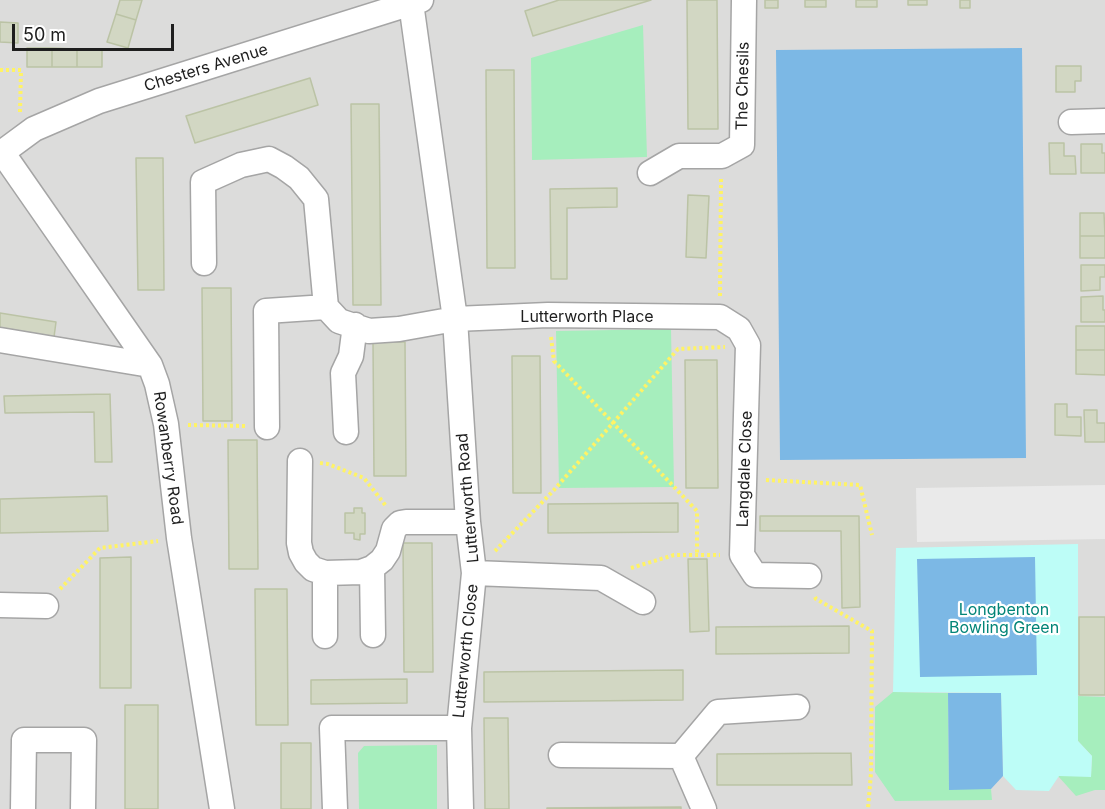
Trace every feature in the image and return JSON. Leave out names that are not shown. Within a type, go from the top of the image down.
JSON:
[{"type":"street","name":"The Chesils","points":[[722,156],[742,145],[744,0]]},
{"type":"street","name":"Chesters Avenue","points":[[7,148],[34,129],[99,101],[416,2]]},
{"type":"street","name":"Lutterworth Road","points":[[416,2],[455,319],[468,522],[474,573],[601,578],[644,602]]},
{"type":"street","points":[[1071,122],[1105,121]]},
{"type":"street","name":"Rowanberry Road","points":[[7,148],[150,365],[157,384],[166,424],[179,538],[222,809]]},
{"type":"street","points":[[650,173],[679,156],[722,156]]},
{"type":"street","points":[[204,263],[203,182],[241,165],[269,159],[299,178],[316,199],[326,307],[339,321],[369,331],[399,329],[455,319]]},
{"type":"street","points":[[267,427],[266,311],[326,307]]},
{"type":"street","name":"Lutterworth Place","points":[[455,319],[548,315],[720,317]]},
{"type":"street","points":[[720,317],[739,329],[748,345]]},
{"type":"street","points":[[346,432],[344,373],[351,356],[355,326]]},
{"type":"street","points":[[0,340],[150,365]]},
{"type":"street","name":"Langdale Close","points":[[742,555],[748,345]]},
{"type":"street","points":[[300,461],[299,543],[301,553],[313,569],[325,573],[361,572],[372,568],[388,551],[394,529],[400,523],[468,522]]},
{"type":"street","points":[[742,555],[755,576],[809,576]]},
{"type":"street","points":[[372,568],[373,635]]},
{"type":"street","points":[[325,573],[325,636]]},
{"type":"street","name":"Lutterworth Close","points":[[461,809],[459,728],[474,573]]},
{"type":"street","points":[[0,605],[46,606]]},
{"type":"street","points":[[681,756],[718,712],[797,707]]},
{"type":"street","name":"Lutterworth Close","points":[[335,809],[332,728],[459,728]]},
{"type":"street","points":[[23,809],[24,740],[84,740],[83,809]]},
{"type":"street","points":[[561,755],[681,756]]},
{"type":"street","points":[[681,756],[704,809]]},
{"type":"path","points":[[0,70],[21,70],[7,148]]},
{"type":"path","points":[[720,317],[722,156]]},
{"type":"path","points":[[548,315],[554,361],[697,511],[697,555]]},
{"type":"path","points":[[474,573],[554,490],[678,349],[748,345]]},
{"type":"path","points":[[744,479],[860,485],[872,535]]},
{"type":"path","points":[[46,606],[100,548],[179,538]]},
{"type":"path","points":[[601,578],[674,555],[742,555]]},
{"type":"path","points":[[809,576],[816,599],[872,631],[871,774],[868,809]]},
{"type":"shaded area","points":[[0,0],[1105,0],[1105,809],[0,809]]},
{"type":"shaded area","points":[[1105,485],[1105,539],[917,542],[916,488]]},
{"type":"green space","points":[[643,25],[647,157],[532,160],[531,58]]},
{"type":"green space","points":[[1022,48],[1026,458],[780,460],[776,50]]},
{"type":"green space","points":[[671,329],[674,487],[559,488],[556,331]]},
{"type":"green space","name":"Longbenton Bowling Green","points":[[1078,544],[1078,741],[1092,756],[1091,777],[1059,776],[1049,791],[1016,790],[1003,776],[1001,693],[893,692],[896,548]]},
{"type":"green space","points":[[1035,557],[1037,675],[920,677],[917,559]]},
{"type":"green space","points":[[893,692],[948,693],[949,789],[991,789],[992,800],[895,801],[875,772],[875,707]]},
{"type":"green space","points":[[948,693],[1001,693],[1003,776],[991,789],[949,790]]},
{"type":"green space","points":[[1078,696],[1105,697],[1105,790],[1095,790],[1076,796],[1058,776],[1091,776],[1092,756],[1078,741]]},
{"type":"green space","points":[[437,745],[437,809],[359,809],[358,753],[364,746]]},
{"type":"building","points":[[120,0],[142,0],[136,20],[116,14]]},
{"type":"building","points":[[559,0],[651,0],[533,36],[525,11]]},
{"type":"building","points":[[687,0],[717,0],[718,129],[688,129]]},
{"type":"building","points":[[765,0],[778,0],[778,8],[765,8]]},
{"type":"building","points":[[805,0],[826,0],[826,7],[805,7]]},
{"type":"building","points":[[856,0],[877,0],[877,7],[856,7]]},
{"type":"building","points":[[908,0],[927,0],[927,5],[908,5]]},
{"type":"building","points":[[960,0],[970,0],[970,8],[960,8]]},
{"type":"building","points":[[116,14],[136,20],[128,48],[107,42]]},
{"type":"building","points":[[0,22],[18,23],[18,43],[0,42]]},
{"type":"building","points":[[27,48],[52,48],[52,67],[27,67]]},
{"type":"building","points":[[52,48],[77,49],[77,67],[52,67]]},
{"type":"building","points":[[77,49],[102,49],[102,67],[77,67]]},
{"type":"building","points":[[1056,66],[1081,66],[1081,81],[1075,81],[1075,92],[1056,92]]},
{"type":"building","points":[[486,70],[514,70],[515,268],[487,268]]},
{"type":"building","points":[[310,78],[318,105],[195,143],[186,116]]},
{"type":"building","points":[[351,104],[379,104],[381,305],[353,305]]},
{"type":"building","points":[[1049,143],[1064,143],[1064,156],[1075,156],[1076,174],[1050,174]]},
{"type":"building","points":[[1081,144],[1102,144],[1102,153],[1105,153],[1105,173],[1081,173]]},
{"type":"building","points":[[136,158],[163,158],[164,290],[138,290]]},
{"type":"building","points":[[617,188],[617,207],[567,208],[567,279],[551,279],[550,189]]},
{"type":"building","points":[[688,195],[709,196],[706,258],[686,257]]},
{"type":"building","points":[[1080,213],[1104,213],[1105,236],[1080,236]]},
{"type":"building","points":[[1080,236],[1105,236],[1105,258],[1080,258]]},
{"type":"building","points":[[1081,265],[1105,265],[1105,277],[1100,277],[1100,290],[1081,291]]},
{"type":"building","points":[[202,288],[231,288],[232,421],[203,421]]},
{"type":"building","points":[[1103,296],[1105,322],[1081,322],[1081,297]]},
{"type":"building","points":[[0,313],[56,322],[54,337],[0,329]]},
{"type":"building","points":[[1076,326],[1105,326],[1105,350],[1076,350]]},
{"type":"building","points":[[373,342],[405,342],[406,476],[374,476]]},
{"type":"building","points":[[1076,350],[1105,350],[1105,375],[1076,374]]},
{"type":"building","points":[[512,356],[540,356],[541,493],[513,493]]},
{"type":"building","points":[[685,360],[717,360],[718,488],[686,488]]},
{"type":"building","points":[[110,394],[112,462],[95,462],[94,412],[5,413],[4,396]]},
{"type":"building","points":[[1055,404],[1067,404],[1067,417],[1081,417],[1081,436],[1055,435]]},
{"type":"building","points":[[1084,410],[1097,410],[1097,423],[1105,423],[1105,442],[1085,442]]},
{"type":"building","points":[[228,440],[257,440],[258,569],[229,569]]},
{"type":"building","points":[[107,496],[108,531],[0,533],[0,499]]},
{"type":"building","points":[[678,503],[678,532],[548,533],[548,504]]},
{"type":"building","points":[[354,508],[362,508],[362,513],[365,513],[365,534],[360,534],[360,540],[354,539],[354,533],[345,533],[345,513],[354,513]]},
{"type":"building","points":[[760,516],[859,516],[860,607],[842,608],[841,531],[760,531]]},
{"type":"building","points":[[403,543],[432,543],[433,672],[404,672]]},
{"type":"building","points":[[131,557],[131,688],[100,688],[100,558]]},
{"type":"building","points":[[688,559],[707,559],[709,631],[690,632]]},
{"type":"building","points":[[255,589],[287,589],[288,725],[256,725]]},
{"type":"building","points":[[1079,617],[1105,617],[1105,695],[1079,695]]},
{"type":"building","points":[[849,626],[849,653],[716,654],[716,627]]},
{"type":"building","points":[[683,670],[683,700],[484,702],[484,672]]},
{"type":"building","points":[[407,679],[407,703],[311,704],[311,680]]},
{"type":"building","points":[[125,705],[158,705],[158,809],[125,809]]},
{"type":"building","points":[[484,718],[508,718],[509,809],[485,809]]},
{"type":"building","points":[[281,743],[311,743],[311,809],[281,809]]},
{"type":"building","points":[[851,753],[852,785],[717,785],[717,754]]},
{"type":"building","points":[[681,807],[681,809],[547,809],[547,808]]}]
